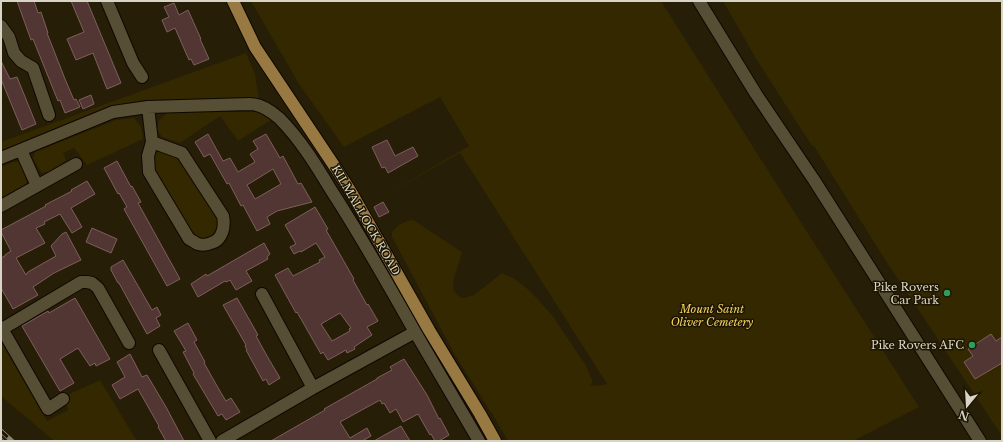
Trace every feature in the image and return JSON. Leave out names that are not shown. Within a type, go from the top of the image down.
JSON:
[{"type":"main road","name":"KILMALLOCK ROAD","points":[[233,1],[255,47],[352,194],[490,439]]},
{"type":"street","points":[[107,1],[133,62],[142,77]]},
{"type":"street","points":[[699,1],[756,94],[817,185],[980,441]]},
{"type":"street","points":[[1,26],[9,37],[14,53],[21,61],[33,68],[49,115]]},
{"type":"street","points":[[1,158],[113,112],[148,107],[250,104],[263,106],[278,117],[289,129],[312,160],[348,215],[479,441]]},
{"type":"street","points":[[148,107],[152,142],[148,156],[149,172],[189,239],[198,244],[205,245],[215,242],[222,236],[224,223],[223,216],[182,153],[152,142]]},
{"type":"street","points":[[21,150],[37,186]]},
{"type":"street","points":[[1,206],[76,164]]},
{"type":"street","points":[[376,264],[388,256]]},
{"type":"street","points":[[64,399],[48,409],[2,328],[67,289],[81,282],[86,282],[92,283],[98,288],[129,343]]},
{"type":"street","points":[[262,294],[313,388]]},
{"type":"street","points":[[222,441],[313,388],[415,332]]},
{"type":"street","points":[[159,350],[210,441]]},
{"type":"green space","name":"Mount Saint Oliver Cemetery","points":[[251,1],[661,1],[919,407],[853,441],[508,441],[455,355],[392,237],[392,232],[401,224],[413,220],[462,252],[454,279],[453,289],[459,297],[464,298],[474,295],[502,273],[515,279],[530,291],[552,315],[585,364],[593,382],[590,385],[598,386],[607,384],[460,153],[368,205],[469,146],[440,97],[344,147],[299,84]]},
{"type":"green space","points":[[723,1],[1002,1],[1002,436],[882,255],[814,146],[812,146],[755,57]]},
{"type":"green space","points":[[246,53],[255,74],[259,99],[143,100],[1,152],[1,142]]},
{"type":"green space","points":[[168,112],[259,112],[271,120],[238,141],[220,116],[180,143],[162,137],[157,130],[159,120]]},
{"type":"green space","points":[[134,118],[141,127],[143,139],[87,165],[74,148],[63,153],[66,160],[51,172],[42,173],[33,159],[35,152],[116,120]]},
{"type":"green space","points":[[157,152],[170,152],[180,157],[220,224],[217,232],[207,240],[195,237],[152,168],[153,158]]},
{"type":"green space","points":[[13,162],[19,162],[25,173],[27,185],[5,198],[1,197],[1,167]]},
{"type":"green space","points":[[1,342],[47,421],[68,410],[65,396],[100,380],[137,441],[54,441],[1,396]]},
{"type":"building","points":[[17,1],[34,1],[38,13],[41,12],[47,33],[65,79],[74,100],[76,99],[80,107],[65,113],[60,100],[58,101],[33,39],[31,40]]},
{"type":"building","points":[[71,1],[87,1],[121,83],[107,89],[93,53],[76,60],[67,39],[84,32]]},
{"type":"building","points":[[174,3],[179,15],[188,10],[209,59],[194,65],[191,59],[189,60],[175,28],[167,32],[162,20],[169,17],[164,7]]},
{"type":"building","points":[[1,61],[10,79],[17,77],[36,124],[22,130],[1,79]]},
{"type":"building","points":[[91,95],[94,104],[83,109],[79,100]]},
{"type":"building","points":[[208,134],[223,161],[230,158],[238,172],[255,162],[250,154],[258,149],[253,141],[266,134],[280,158],[283,156],[298,184],[301,183],[312,202],[277,211],[267,217],[270,224],[257,231],[243,205],[241,206],[229,183],[227,184],[210,154],[204,157],[195,142]],"holes":[[[273,169],[281,184],[255,199],[247,185]]]},
{"type":"building","points":[[387,140],[395,156],[413,147],[418,156],[388,173],[385,167],[382,168],[372,147]]},
{"type":"building","points":[[117,161],[141,202],[138,203],[180,279],[167,286],[124,209],[127,207],[104,168]]},
{"type":"building","points":[[87,181],[95,194],[71,208],[82,227],[72,233],[60,214],[36,228],[45,243],[16,258],[26,275],[28,272],[56,256],[51,246],[62,234],[66,232],[81,260],[54,273],[33,287],[38,295],[13,309],[1,288],[1,258],[11,251],[1,230],[46,206],[45,205],[72,191],[71,190]]},
{"type":"building","points":[[383,202],[389,212],[379,217],[374,207]]},
{"type":"building","points":[[315,207],[328,229],[326,230],[354,279],[353,280],[378,321],[367,327],[372,335],[354,347],[355,349],[347,353],[346,350],[328,360],[323,352],[321,354],[297,312],[296,313],[275,275],[288,268],[293,276],[320,262],[319,260],[325,257],[316,243],[301,252],[300,251],[294,254],[290,247],[296,244],[285,225]],"holes":[[[340,313],[351,328],[349,329],[350,331],[332,341],[321,324]]]},
{"type":"building","points":[[92,228],[117,239],[111,253],[86,242]]},
{"type":"building","points":[[264,243],[270,254],[267,257],[268,259],[246,271],[252,281],[236,290],[230,280],[225,281],[198,297],[191,284],[206,274],[207,276]]},
{"type":"building","points":[[123,260],[152,310],[157,307],[161,315],[156,318],[160,326],[147,334],[111,270],[111,267]]},
{"type":"building","points":[[75,298],[110,359],[96,366],[95,363],[90,366],[78,348],[60,359],[74,383],[60,391],[22,326]]},
{"type":"building","points":[[237,298],[258,335],[256,336],[280,378],[269,385],[266,379],[263,381],[246,350],[246,345],[223,305]]},
{"type":"building","points":[[188,323],[197,340],[194,342],[221,393],[226,401],[231,398],[240,412],[226,420],[222,414],[218,416],[193,374],[194,373],[183,352],[186,351],[174,331]]},
{"type":"building","points":[[991,334],[996,341],[1002,337],[1002,363],[975,379],[964,362],[973,356],[968,349]]},
{"type":"building","points":[[130,354],[142,377],[147,375],[184,441],[166,441],[138,389],[120,399],[112,385],[125,377],[117,362]]},
{"type":"building","points":[[404,359],[427,395],[449,435],[439,441],[435,441],[418,414],[403,422],[396,409],[390,413],[384,403],[382,404],[380,400],[340,422],[350,438],[367,428],[371,436],[362,441],[271,441],[392,370],[390,367]]},
{"type":"building","points":[[401,426],[410,441],[374,441],[390,432]]},
{"type":"railway","points":[[1,431],[12,441]]},
{"type":"place","name":"Pike Rovers Car Park","points":[[947,293]]},
{"type":"place","name":"Pike Rovers AFC","points":[[972,345]]}]
